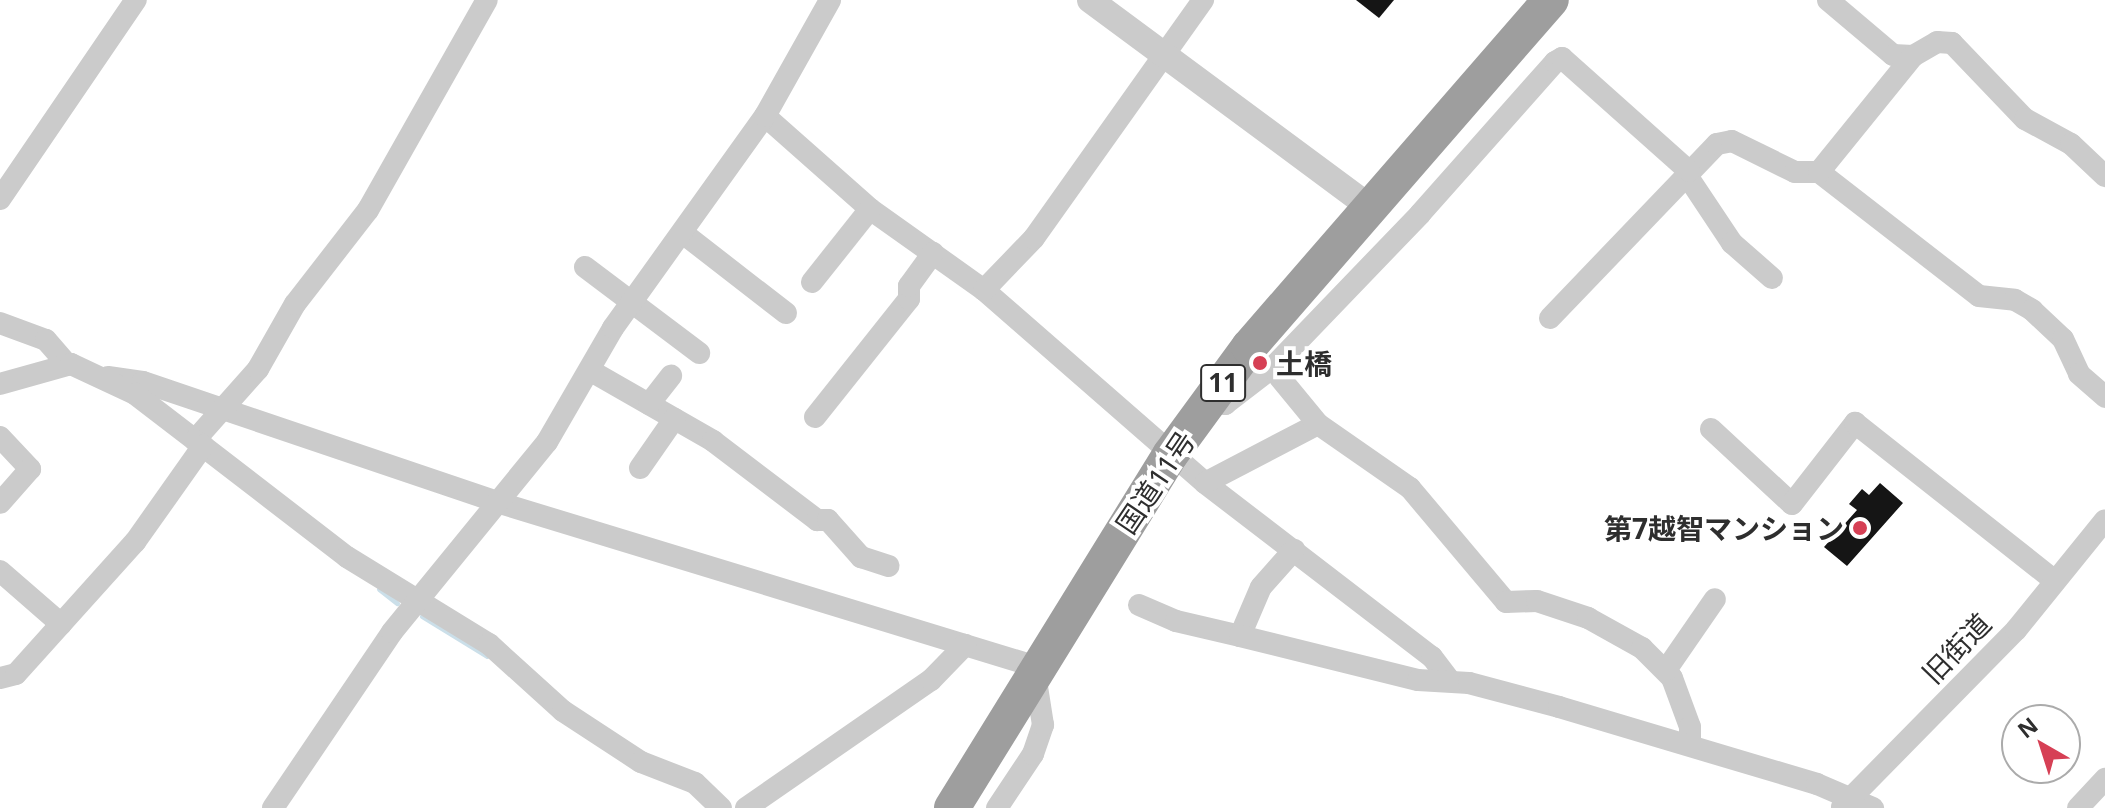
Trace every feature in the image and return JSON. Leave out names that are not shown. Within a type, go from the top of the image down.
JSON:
[{"type":"highway","name":"国道11号","points":[[952,808],[1170,455],[1211,399],[1306,276],[1371,208],[1551,0]]},
{"type":"street","points":[[0,199],[136,0]]},
{"type":"street","points":[[0,678],[16,674],[135,542],[220,410],[258,369],[295,304],[368,210],[487,0]]},
{"type":"street","points":[[273,808],[415,603],[547,442],[632,303],[765,116],[830,0]]},
{"type":"street","points":[[1090,0],[1371,208]]},
{"type":"street","points":[[984,290],[1034,238],[1203,0]]},
{"type":"street","points":[[1828,0],[1893,55],[1913,56]]},
{"type":"street","points":[[1819,172],[1913,56],[1937,42],[1952,43],[2025,119],[2071,144],[2105,176]]},
{"type":"street","points":[[1211,399],[1225,404],[1272,368],[1562,58],[1688,172],[1732,243],[1772,278]]},
{"type":"street","points":[[765,116],[870,209],[984,290],[1170,455],[1432,657],[1450,681]]},
{"type":"street","points":[[1550,318],[1688,172],[1717,144],[1732,141],[1795,172],[1819,172],[1979,296],[2015,300],[2032,310],[2063,339],[2079,374],[2105,397]]},
{"type":"street","points":[[812,282],[870,209]]},
{"type":"street","points":[[684,234],[786,313]]},
{"type":"street","points":[[815,417],[909,299],[909,286],[933,253]]},
{"type":"street","points":[[585,267],[699,353]]},
{"type":"street","points":[[0,323],[46,340],[68,365],[108,377],[143,382],[500,503],[1036,669],[1043,725],[1033,754],[997,808]]},
{"type":"street","points":[[0,384],[68,365]]},
{"type":"street","points":[[1272,368],[1318,424],[1410,488],[1506,602],[1537,601],[1612,627],[1666,670],[1690,727],[1690,745]]},
{"type":"street","points":[[591,371],[713,441],[817,520],[828,520],[861,557],[889,566]]},
{"type":"street","points":[[649,404],[671,376]]},
{"type":"street","points":[[108,377],[415,603],[489,644],[581,723],[641,762],[695,783],[721,808]]},
{"type":"street","points":[[640,468],[674,419]]},
{"type":"street","points":[[1711,429],[1792,504],[1855,423],[2055,581]]},
{"type":"street","points":[[1205,483],[1318,424]]},
{"type":"street","points":[[0,437],[30,469],[0,503]]},
{"type":"street","name":"旧街道","points":[[1846,803],[2016,630],[2105,520]]},
{"type":"street","points":[[1240,636],[1261,587],[1294,550]]},
{"type":"street","points":[[0,571],[61,624]]},
{"type":"street","points":[[1666,670],[1715,599]]},
{"type":"street","points":[[1139,605],[1176,621],[1418,680],[1450,681],[1690,745],[1846,803],[1873,808]]},
{"type":"street","points":[[746,808],[931,680],[965,645]]},
{"type":"street","points":[[2078,808],[2105,779]]},
{"type":"building","points":[[1356,0],[1394,0],[1379,18]]},
{"type":"building","name":"第7越智マンション","points":[[1880,483],[1903,503],[1847,566],[1824,547],[1857,510],[1849,504],[1862,489],[1869,495]]},
{"type":"waterway","points":[[379,589],[397,603]]},
{"type":"waterway","points":[[422,616],[487,656]]},
{"type":"place","name":"土橋","points":[[1260,363]]},
{"type":"place","name":"第7越智マンション","points":[[1860,528]]}]
